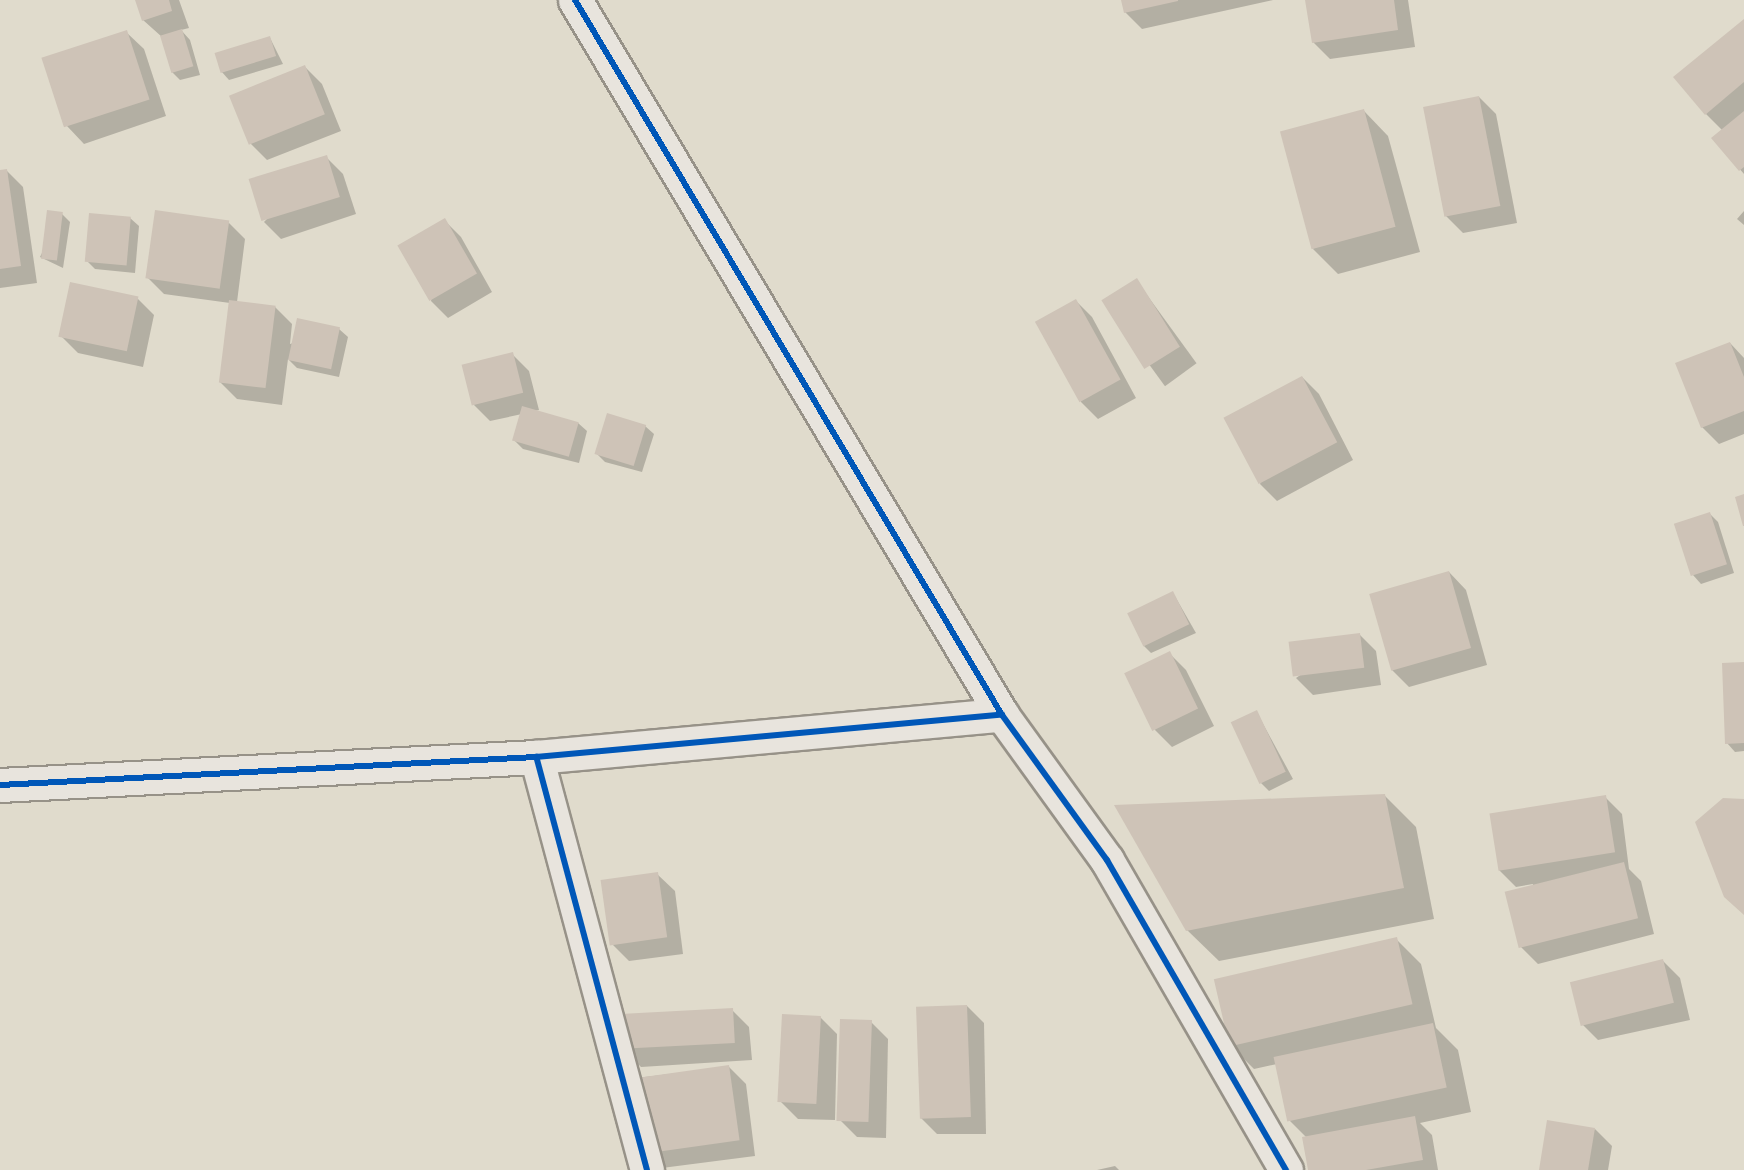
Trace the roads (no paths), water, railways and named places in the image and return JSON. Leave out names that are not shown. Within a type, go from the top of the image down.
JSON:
[{"type":"street","points":[[574,0],[1002,715],[1107,860],[1286,1170]]},
{"type":"street","points":[[0,785],[536,757],[1002,715]]},
{"type":"street","points":[[536,757],[647,1170]]}]
